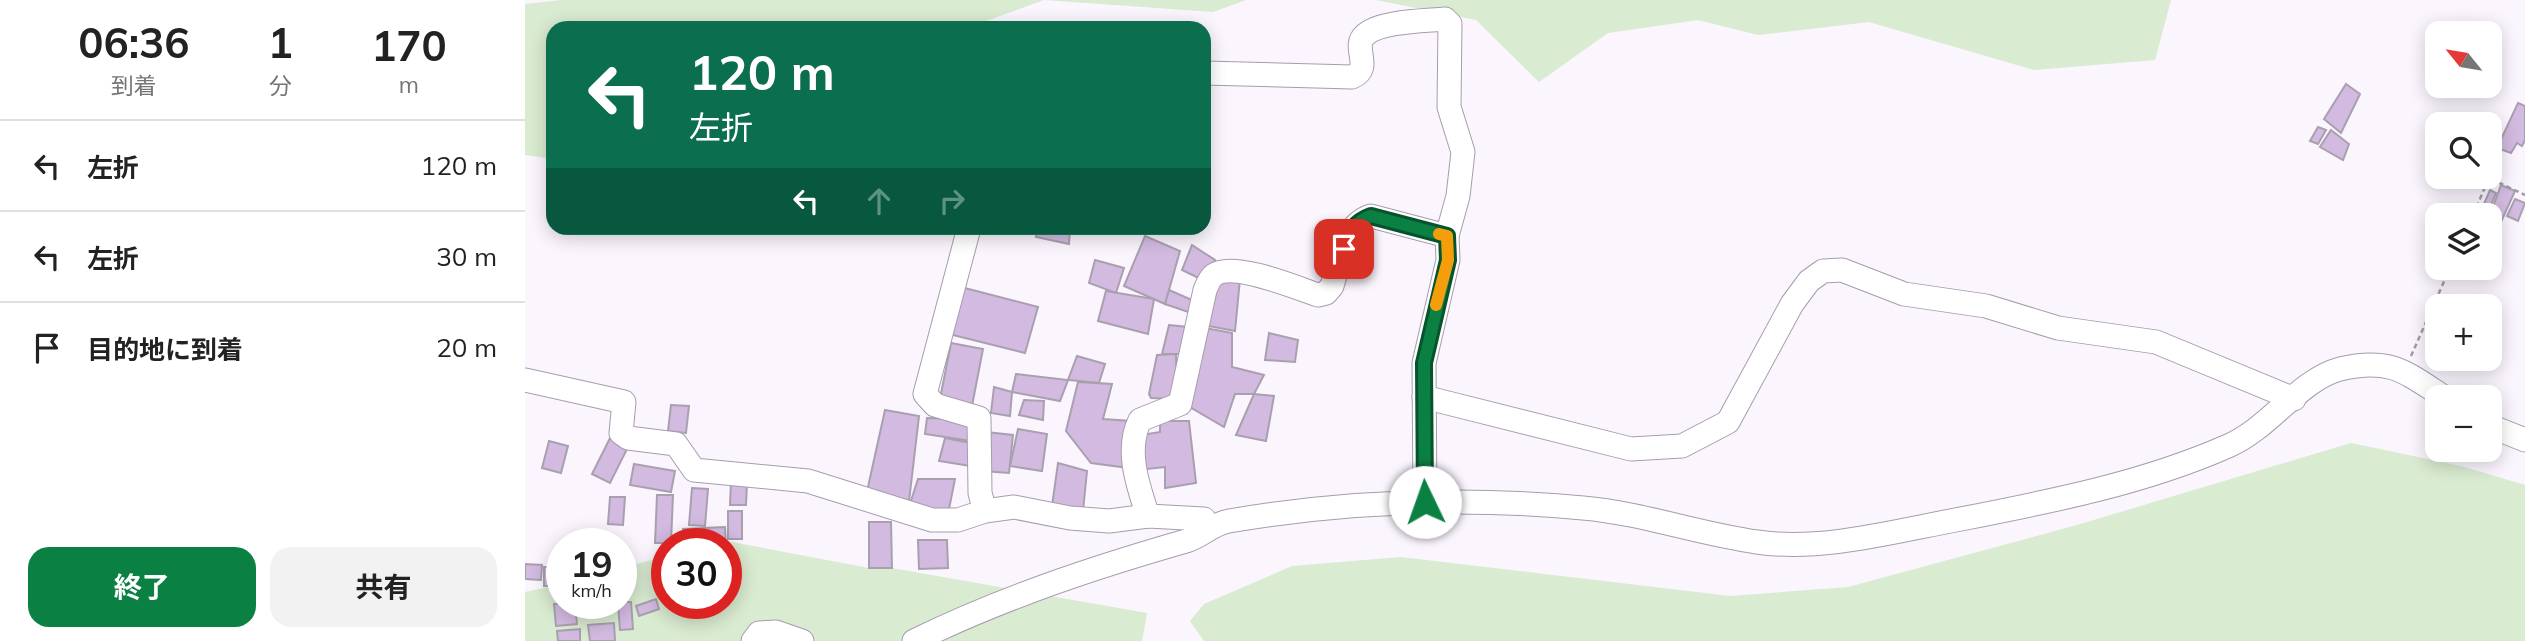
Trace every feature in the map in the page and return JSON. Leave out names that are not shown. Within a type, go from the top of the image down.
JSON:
[{"type":"street","points":[[1211,72],[1352,77],[1359,74],[1363,67],[1361,40],[1365,34],[1394,24],[1445,19],[1450,24],[1452,50],[1449,107],[1463,152],[1458,195],[1447,236],[1448,260],[1424,363],[1425,502]]},
{"type":"street","points":[[1148,516],[1135,475],[1134,431],[1140,420],[1180,404],[1205,290],[1214,275],[1224,271],[1254,274],[1318,295],[1327,293],[1332,286],[1350,230],[1361,219],[1371,216],[1447,236]]},
{"type":"street","points":[[967,235],[925,394],[935,405],[979,418],[980,493],[985,510]]},
{"type":"street","points":[[1424,397],[1631,449],[1682,446],[1728,422],[1792,304],[1809,281],[1823,271],[1842,270],[1905,294],[1986,306],[2058,328],[2157,342],[2294,399]]},
{"type":"street","points":[[914,641],[972,612],[1091,568],[1196,538],[1207,529],[1224,522],[1401,501],[1526,503],[1590,508],[1758,542],[1829,542],[2064,498],[2177,465],[2232,445],[2275,417],[2316,379],[2340,370],[2380,364],[2404,372],[2425,385]]},
{"type":"street","points":[[525,380],[624,402],[621,433],[628,438],[676,444],[694,470],[808,481],[932,520],[958,520],[985,510],[1014,506],[1070,518],[1109,521],[1148,516],[1204,519],[1207,529]]},
{"type":"street","points":[[2502,431],[2525,440]]},
{"type":"street","points":[[753,641],[759,633],[776,632],[803,641]]},
{"type":"path","points":[[2478,203],[2489,178],[2525,195]]},
{"type":"path","points":[[2404,372],[2445,280]]},
{"type":"green space","points":[[561,0],[1044,0],[986,21],[546,21],[546,158],[525,155],[525,4]]},
{"type":"green space","points":[[1044,0],[1246,0],[1213,12]]},
{"type":"green space","points":[[1376,0],[2171,0],[2155,60],[2034,70],[1869,22],[1758,35],[1698,20],[1608,33],[1539,82],[1476,20]]},
{"type":"green space","points":[[2351,443],[2425,458],[2425,462],[2461,466],[2525,485],[2525,641],[1204,641],[1190,621],[1204,604],[1292,566],[1401,557],[1730,596],[1848,587],[2077,525]]},
{"type":"green space","points":[[742,544],[869,568],[892,568],[1147,613],[1142,641],[525,641],[525,592],[546,587],[546,619],[637,619],[637,564],[651,560],[651,619],[742,619]]},
{"type":"building","points":[[2346,84],[2360,94],[2341,133],[2324,119]]},
{"type":"building","points":[[2518,103],[2525,106],[2525,140],[2522,146],[2517,143],[2511,153],[2502,150],[2502,137]]},
{"type":"building","points":[[2318,127],[2326,130],[2318,144],[2310,141]]},
{"type":"building","points":[[2331,130],[2349,144],[2343,160],[2320,147]]},
{"type":"building","points":[[2502,185],[2515,191],[2502,220],[2502,203],[2494,203]]},
{"type":"building","points":[[2490,190],[2496,193],[2492,203],[2484,203]]},
{"type":"building","points":[[2515,199],[2525,203],[2518,221],[2507,216]]},
{"type":"building","points":[[1070,235],[1069,244],[1036,237]]},
{"type":"building","points":[[1145,236],[1180,251],[1165,304],[1124,286]]},
{"type":"building","points":[[1192,245],[1215,260],[1207,282],[1182,270]]},
{"type":"building","points":[[1095,260],[1124,268],[1116,293],[1089,283]]},
{"type":"building","points":[[1240,279],[1235,331],[1203,325],[1213,281]]},
{"type":"building","points":[[957,286],[1038,307],[1025,353],[945,333]]},
{"type":"building","points":[[1169,290],[1199,303],[1197,315],[1165,304]]},
{"type":"building","points":[[1106,291],[1154,299],[1148,334],[1098,321]]},
{"type":"building","points":[[1169,325],[1188,327],[1189,354],[1162,354]]},
{"type":"building","points":[[1200,327],[1232,333],[1232,367],[1264,375],[1254,394],[1235,394],[1224,427],[1183,403]]},
{"type":"building","points":[[1269,333],[1298,340],[1295,362],[1265,360]]},
{"type":"building","points":[[951,343],[983,349],[971,411],[939,404]]},
{"type":"building","points":[[1176,354],[1177,399],[1151,398],[1149,394],[1157,355]]},
{"type":"building","points":[[1077,356],[1105,364],[1099,383],[1068,380]]},
{"type":"building","points":[[1016,374],[1068,380],[1060,401],[1012,392]]},
{"type":"building","points":[[1078,382],[1112,384],[1103,419],[1131,421],[1129,468],[1091,463],[1066,431]]},
{"type":"building","points":[[994,387],[1012,392],[1010,416],[991,413]]},
{"type":"building","points":[[1254,394],[1274,396],[1266,441],[1236,435]]},
{"type":"building","points":[[1024,400],[1044,401],[1043,420],[1019,415]]},
{"type":"building","points":[[671,405],[689,406],[686,433],[668,431]]},
{"type":"building","points":[[885,410],[919,416],[908,510],[866,496]]},
{"type":"building","points":[[927,418],[973,419],[971,441],[925,434]]},
{"type":"building","points":[[1160,421],[1189,421],[1196,483],[1165,488],[1165,467],[1138,470],[1136,436],[1160,432]]},
{"type":"building","points":[[1018,429],[1047,434],[1042,471],[1010,466]]},
{"type":"building","points":[[986,432],[1013,435],[1009,473],[983,471]]},
{"type":"building","points":[[610,438],[628,447],[610,483],[592,474]]},
{"type":"building","points":[[945,438],[976,444],[971,466],[939,461]]},
{"type":"building","points":[[549,441],[568,446],[561,473],[542,468]]},
{"type":"building","points":[[1058,463],[1087,471],[1083,511],[1052,506]]},
{"type":"building","points":[[634,464],[675,471],[671,492],[630,485]]},
{"type":"building","points":[[918,479],[955,479],[949,509],[908,510]]},
{"type":"building","points":[[731,482],[747,483],[746,505],[730,505]]},
{"type":"building","points":[[692,488],[708,489],[705,526],[689,525]]},
{"type":"building","points":[[657,495],[673,495],[672,528],[656,528]]},
{"type":"building","points":[[610,497],[625,497],[623,525],[608,524]]},
{"type":"building","points":[[728,511],[742,511],[742,528],[728,528]]},
{"type":"building","points":[[869,522],[891,522],[892,568],[869,568]]},
{"type":"building","points":[[918,540],[947,540],[948,568],[919,569]]},
{"type":"building","points":[[525,564],[542,565],[541,580],[525,579]]},
{"type":"building","points":[[544,567],[546,567],[546,586]]},
{"type":"building","points":[[651,601],[651,612],[639,616],[637,606]]},
{"type":"building","points":[[555,619],[576,619],[577,624],[556,626]]},
{"type":"building","points":[[619,619],[632,619],[633,629],[620,630]]},
{"type":"building","points":[[614,623],[615,641],[590,641],[588,625]]},
{"type":"building","points":[[580,629],[580,641],[558,641],[557,631]]},
{"type":"slow traffic","points":[[1436,305],[1448,260],[1447,236],[1439,234]]},
{"type":"route","points":[[1344,249],[1350,230],[1361,219],[1371,216],[1447,236],[1448,260],[1429,332],[1424,363],[1425,502]]}]
